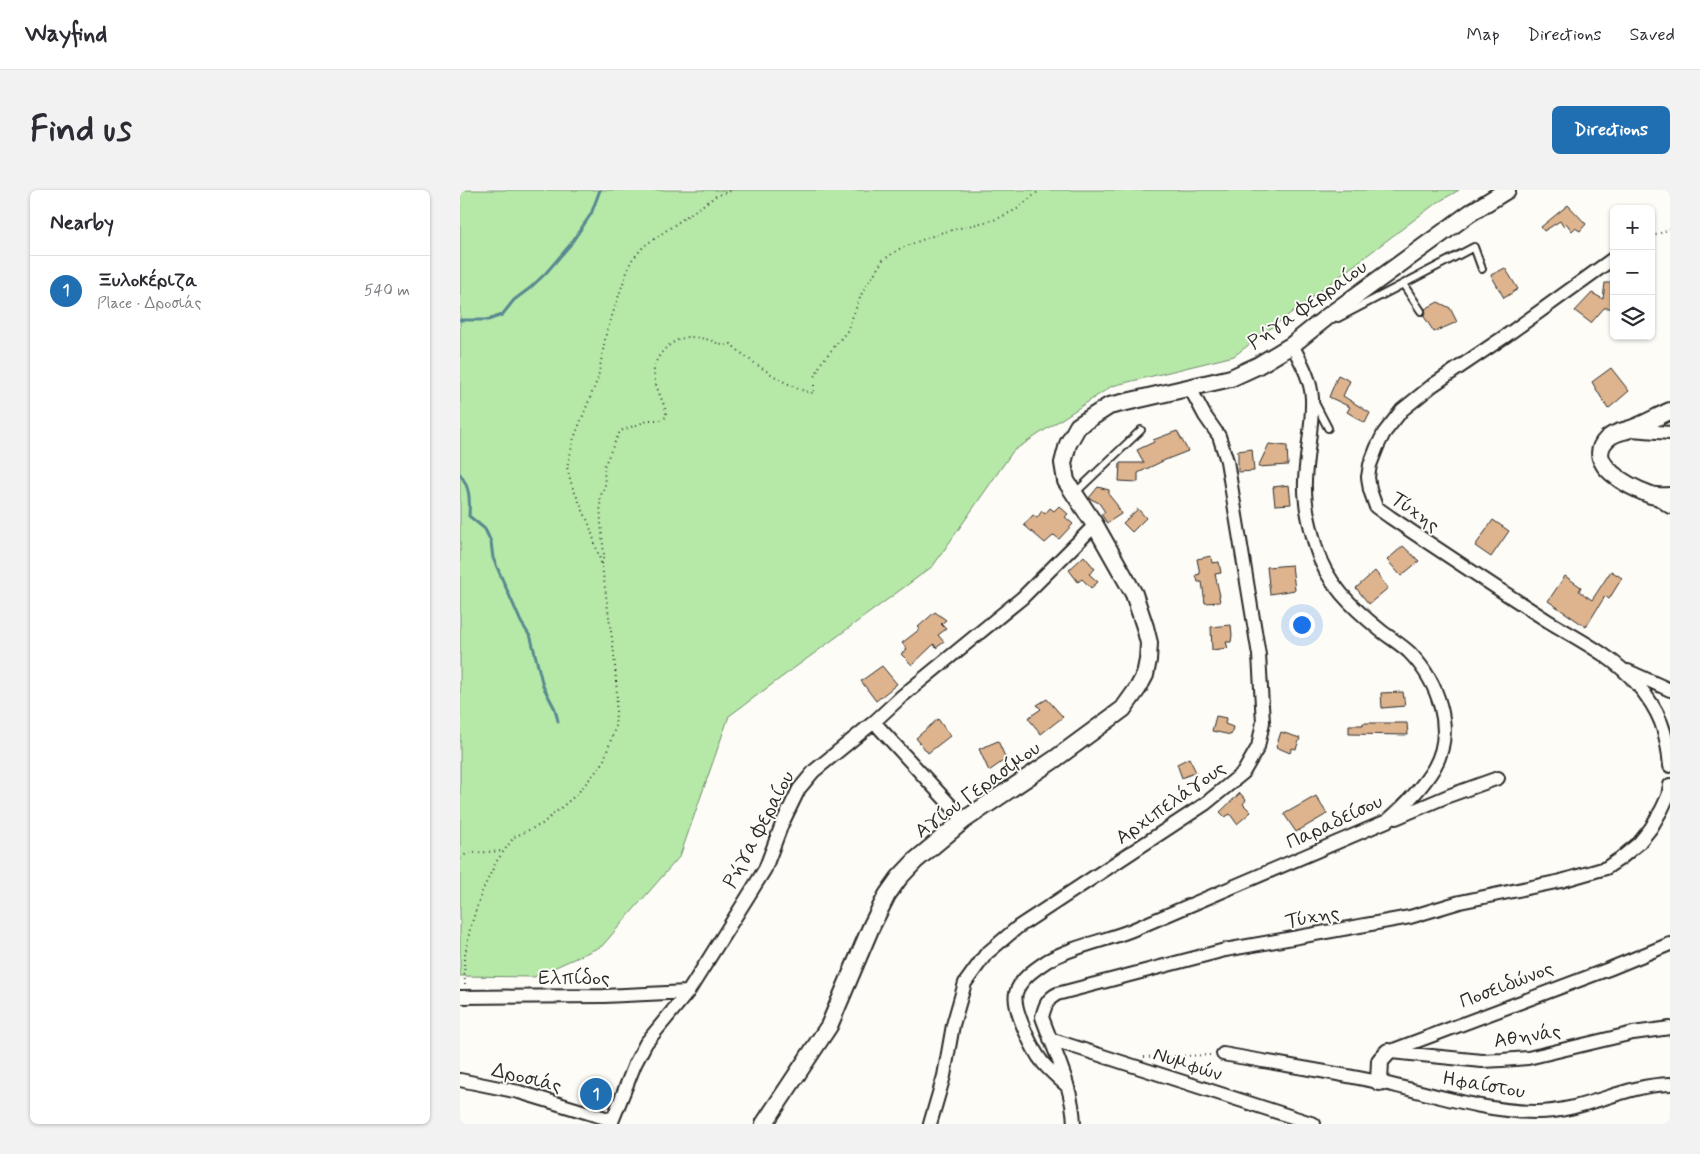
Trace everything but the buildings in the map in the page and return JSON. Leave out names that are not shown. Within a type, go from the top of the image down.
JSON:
[{"type":"street","name":"Ρήγα Φερραίου","points":[[1095,525],[1066,481],[1063,463],[1068,444],[1078,426],[1109,406],[1231,378],[1257,366],[1297,341],[1470,213],[1507,190]]},
{"type":"street","name":"Τύχης","points":[[1610,261],[1507,335],[1433,385],[1402,410],[1384,433],[1370,466],[1368,477],[1370,490],[1376,506],[1390,517],[1547,620],[1592,646],[1623,669],[1638,685],[1664,725],[1670,766]]},
{"type":"street","name":"Παραδείσου","points":[[1067,1086],[1043,1063],[1033,1048],[1015,1001],[1016,993],[1022,981],[1049,960],[1122,934],[1386,821],[1401,809],[1422,786],[1435,767],[1440,754],[1443,738],[1441,706],[1434,686],[1409,652],[1374,625],[1343,596],[1331,580],[1319,556],[1306,499],[1305,481],[1312,397],[1297,341]]},
{"type":"street","name":"Αρχιπελάγους","points":[[930,1124],[944,1076],[953,1024],[965,984],[986,954],[1018,926],[1205,804],[1243,774],[1258,747],[1263,722],[1260,655],[1227,461],[1219,436],[1205,416],[1190,388]]},
{"type":"street","points":[[1670,411],[1628,430],[1618,432],[1608,438],[1600,447],[1600,458],[1603,465],[1620,480],[1653,496],[1670,507]]},
{"type":"street","points":[[1628,430],[1670,433]]},
{"type":"street","points":[[1653,496],[1670,496]]},
{"type":"street","name":"Ρήγα Φεραίου","points":[[611,1122],[635,1064],[646,1043],[688,992],[765,868],[782,824],[799,789],[814,770],[1022,598],[1095,525]]},
{"type":"street","name":"Αγίου Γερασίμου","points":[[764,1124],[829,1026],[886,895],[899,878],[916,860],[964,820],[1056,759],[1118,714],[1132,698],[1145,675],[1149,643],[1134,594],[1095,525]]},
{"type":"street","points":[[1623,669],[1670,690]]},
{"type":"street","points":[[874,722],[964,820]]},
{"type":"street","points":[[1386,821],[1498,778]]},
{"type":"street","name":"Τύχης","points":[[1074,1124],[1074,1111],[1067,1086],[1042,1017],[1045,1005],[1050,997],[1225,950],[1410,917],[1460,902],[1561,881],[1606,868],[1627,853],[1651,828],[1668,796],[1670,785]]},
{"type":"street","name":"Ποσειδώνος","points":[[1388,1052],[1609,969],[1670,944]]},
{"type":"street","name":"Ελπίδος","points":[[463,997],[604,996],[688,992]]},
{"type":"street","name":"Αθηνάς","points":[[1388,1052],[1482,1061],[1528,1058],[1633,1033],[1670,1028]]},
{"type":"street","name":"Νυμφών","points":[[1050,1039],[1314,1124]]},
{"type":"street","points":[[1379,1082],[1380,1061],[1388,1052]]},
{"type":"street","name":"Ηφαίστου","points":[[1223,1054],[1351,1076],[1505,1110],[1557,1111],[1584,1105],[1633,1089],[1670,1084]]},
{"type":"street","name":"Δροσιάς","points":[[460,1080],[519,1092],[611,1122]]},
{"type":"lane","points":[[1297,341],[1474,247],[1482,269]]},
{"type":"lane","points":[[1403,284],[1421,311]]},
{"type":"lane","points":[[1312,397],[1328,428]]},
{"type":"lane","points":[[1074,495],[1142,430]]},
{"type":"path","points":[[463,997],[464,960],[470,929],[481,894],[496,862],[514,837],[542,824],[577,794],[603,763],[615,728],[616,694],[609,613],[602,566],[589,524],[572,486],[567,467],[574,438],[598,378],[606,334],[621,288],[631,261],[644,246],[716,196],[733,190]]},
{"type":"path","points":[[602,566],[604,555],[600,524],[600,499],[605,487],[604,466],[620,430],[666,417],[666,411],[654,374],[659,356],[667,348],[674,342],[689,337],[709,340],[722,346],[731,344],[772,375],[814,393],[814,379],[820,363],[847,331],[862,293],[883,260],[901,248],[940,233],[997,219],[1017,209],[1040,190]]},
{"type":"path","points":[[1655,235],[1670,229]]},
{"type":"path","points":[[460,857],[469,853],[504,851]]},
{"type":"path","points":[[1117,1060],[1145,1056],[1223,1054]]},
{"type":"green space","points":[[460,190],[1459,190],[1435,204],[1234,356],[1112,386],[1013,451],[933,566],[729,716],[680,856],[602,946],[534,977],[460,976]]},
{"type":"waterway","points":[[460,320],[488,320],[502,315],[514,300],[545,274],[570,245],[591,214],[600,190]]},
{"type":"waterway","points":[[460,474],[469,494],[469,516],[485,529],[491,542],[493,558],[521,622],[531,638],[543,686],[555,709],[558,721]]},
{"type":"place","name":"Ξυλοκέριζα","points":[[596,1094]]}]
